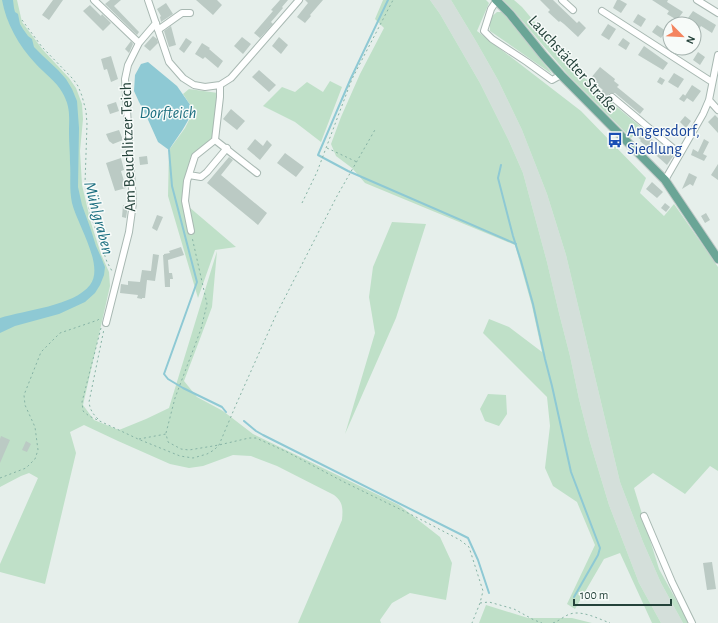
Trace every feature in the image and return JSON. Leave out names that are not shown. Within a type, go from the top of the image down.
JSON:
[{"type":"main road","name":"Lauchstädter Straße","points":[[496,0],[510,14],[561,76],[665,180],[718,259]]},
{"type":"street","points":[[94,0],[139,43]]},
{"type":"street","points":[[148,0],[170,62],[183,78],[194,85],[205,87],[220,85],[231,78],[299,0]]},
{"type":"street","points":[[496,0],[491,9],[484,32],[552,80],[561,76]]},
{"type":"street","points":[[562,0],[573,10]]},
{"type":"street","points":[[697,0],[718,13]]},
{"type":"street","points":[[602,11],[712,82]]},
{"type":"street","name":"Am Beuchlitzer Teich","points":[[106,323],[129,232],[133,203],[124,79],[128,65],[139,43],[157,26],[182,13],[190,13]]},
{"type":"street","points":[[665,180],[703,114],[709,100],[718,55]]},
{"type":"street","points":[[191,231],[185,201],[187,180],[195,156],[215,140],[220,85]]},
{"type":"street","points":[[612,97],[680,154]]},
{"type":"street","points":[[709,100],[718,110]]},
{"type":"street","points":[[215,140],[258,173]]},
{"type":"street","points":[[189,175],[201,177],[227,148]]},
{"type":"street","points":[[644,516],[672,582],[692,623]]},
{"type":"path","points":[[302,203],[317,172],[352,79],[393,0]]},
{"type":"path","points":[[22,20],[42,47],[76,82],[82,96],[86,111],[86,184],[90,212],[107,262],[117,280]]},
{"type":"path","points":[[106,323],[102,327],[82,402],[83,411],[86,414],[138,439],[180,456],[193,458],[207,454],[214,450],[219,445],[276,315],[337,196],[376,128]]},
{"type":"path","points":[[327,147],[357,162]]},
{"type":"path","points":[[191,231],[207,304],[201,329],[175,398],[166,434],[168,442],[181,449],[193,450],[249,438],[256,438],[460,540],[469,547],[483,591],[472,623]]},
{"type":"path","points":[[0,478],[26,468],[35,459],[38,450],[35,428],[25,405],[24,395],[41,352],[60,333],[98,320],[102,316]]},
{"type":"path","points":[[98,420],[92,412],[89,402],[106,323]]},
{"type":"path","points":[[138,439],[166,434]]},
{"type":"path","points":[[480,603],[489,602],[514,609],[542,623]]},
{"type":"path","points":[[553,623],[557,623],[568,615],[577,612],[610,623]]},
{"type":"shaded area","points":[[430,0],[451,0],[498,80],[522,130],[547,194],[566,255],[620,482],[643,542],[661,583],[683,623],[661,623],[639,583],[609,505],[590,442],[547,262],[523,173],[480,83],[440,14]]},
{"type":"green space","points":[[0,0],[17,0],[22,22],[43,50],[69,78],[76,88],[82,104],[83,119],[80,151],[82,185],[91,223],[101,254],[109,272],[110,286],[83,405],[94,420],[119,430],[169,408],[217,251],[212,307],[184,381],[197,397],[223,411],[253,434],[399,505],[440,537],[452,563],[446,600],[410,593],[392,603],[380,620],[381,623],[298,623],[342,520],[342,506],[334,495],[277,466],[251,456],[233,455],[203,466],[189,468],[170,464],[84,425],[70,432],[76,453],[45,584],[0,572],[0,564],[38,478],[29,473],[0,487]]},
{"type":"green space","points":[[383,0],[430,0],[440,14],[480,83],[509,141],[523,173],[547,262],[590,442],[609,505],[639,583],[661,623],[652,623],[620,553],[604,559],[575,609],[567,604],[595,545],[577,502],[553,486],[545,468],[550,426],[547,397],[483,333],[489,319],[509,327],[542,352],[532,306],[515,245],[365,183],[352,168],[336,156],[331,144],[341,117],[360,74],[384,28],[375,19]]},
{"type":"green space","points":[[451,0],[486,0],[489,3],[477,31],[581,111],[646,178],[640,193],[664,216],[674,204],[718,267],[718,471],[710,466],[685,494],[653,473],[634,488],[659,569],[689,623],[683,623],[661,583],[643,542],[620,482],[566,255],[547,194],[522,130],[498,80]]},
{"type":"green space","points":[[503,0],[514,0],[522,7],[566,59],[600,93],[641,127],[631,138],[568,75]]},
{"type":"green space","points":[[497,12],[502,12],[552,74],[490,31],[490,18]]},
{"type":"green space","points":[[330,81],[342,87],[321,142],[295,122],[263,106],[282,87],[295,92],[307,82],[323,92]]},
{"type":"green space","points":[[189,89],[218,93],[213,137],[193,154],[182,201],[236,247],[215,250],[198,298],[168,196],[169,150],[185,128],[193,109],[183,94]]},
{"type":"green space","points":[[392,222],[426,224],[396,318],[345,434],[375,333],[369,297],[373,267]]},
{"type":"green space","points":[[488,394],[506,395],[507,414],[499,426],[485,421],[480,409]]},
{"type":"green space","points":[[486,605],[528,618],[572,618],[592,623],[479,623]]},
{"type":"water","points":[[2,0],[13,0],[15,12],[18,14],[20,24],[28,36],[32,39],[34,47],[66,79],[77,101],[79,128],[78,187],[82,205],[105,267],[100,285],[95,293],[85,302],[59,314],[15,326],[0,333],[0,318],[61,303],[73,298],[83,292],[90,285],[94,277],[92,256],[71,198],[69,117],[67,102],[57,84],[35,63],[19,42],[10,26]]},
{"type":"water","name":"Dorfteich","points":[[148,62],[177,86],[193,109],[186,125],[169,150],[158,142],[134,91],[135,75],[141,64]]},
{"type":"building","points":[[53,0],[63,0],[49,20],[42,15]]},
{"type":"building","points":[[110,0],[121,0],[114,6],[139,32],[137,35],[105,4]]},
{"type":"building","points":[[196,0],[217,0],[222,5],[213,15]]},
{"type":"building","points":[[280,0],[288,0],[271,22],[273,24],[260,38],[254,33],[273,11],[271,10]]},
{"type":"building","points":[[305,0],[323,0],[305,23],[297,17],[308,3]]},
{"type":"building","points":[[540,0],[553,0],[577,23],[579,21],[586,28],[578,37],[548,12],[550,10]]},
{"type":"building","points":[[617,0],[627,4],[621,13],[613,8]]},
{"type":"building","points":[[652,0],[668,0],[667,2],[683,12],[680,16],[670,16],[667,14],[669,11]]},
{"type":"building","points":[[166,3],[173,14],[161,22],[161,16],[157,9]]},
{"type":"building","points":[[90,5],[111,23],[103,31],[83,11]]},
{"type":"building","points":[[693,11],[701,16],[689,16]]},
{"type":"building","points":[[638,14],[646,19],[641,27],[633,22]]},
{"type":"building","points":[[702,16],[716,25],[712,33],[702,27]]},
{"type":"building","points":[[608,24],[616,29],[609,40],[601,35]]},
{"type":"building","points":[[657,25],[662,28],[662,37],[661,38],[652,32]]},
{"type":"building","points":[[171,26],[176,45],[169,47],[164,31]]},
{"type":"building","points":[[153,36],[157,39],[158,43],[150,51],[144,46]]},
{"type":"building","points":[[242,37],[251,44],[243,54],[234,46]]},
{"type":"building","points":[[279,37],[288,45],[281,54],[272,46]]},
{"type":"building","points":[[186,38],[192,42],[184,53],[179,49]]},
{"type":"building","points":[[623,38],[630,43],[626,50],[618,45]]},
{"type":"building","points":[[131,41],[133,44],[129,53],[125,49]]},
{"type":"building","points":[[202,43],[210,48],[209,49],[223,61],[218,68],[205,57],[203,59],[195,54]]},
{"type":"building","points":[[644,46],[668,63],[663,70],[638,55]]},
{"type":"building","points":[[702,55],[705,57],[700,65],[693,60],[696,56]]},
{"type":"building","points":[[111,56],[118,79],[111,82],[107,69],[104,70],[101,59]]},
{"type":"building","points":[[600,67],[615,79],[614,81],[619,85],[617,87],[644,109],[640,114],[615,93],[609,94],[608,99],[600,92],[603,90],[590,79]]},
{"type":"building","points":[[259,70],[276,85],[269,92],[252,77]]},
{"type":"building","points":[[674,73],[684,79],[678,88],[668,82]]},
{"type":"building","points":[[660,77],[665,80],[662,85],[657,82]]},
{"type":"building","points":[[692,85],[701,91],[693,102],[687,98],[684,102],[679,99],[683,94],[685,96]]},
{"type":"building","points":[[116,102],[119,111],[110,114],[107,105]]},
{"type":"building","points":[[231,109],[245,121],[237,130],[223,119]]},
{"type":"building","points":[[715,115],[718,118],[718,133],[708,122]]},
{"type":"building","points":[[685,116],[691,121],[686,128],[680,122]]},
{"type":"building","points":[[119,130],[123,140],[113,144],[109,141],[106,134]]},
{"type":"building","points":[[639,130],[645,135],[646,134],[663,149],[665,147],[674,155],[667,165],[635,135]]},
{"type":"building","points":[[255,139],[263,146],[267,140],[272,145],[260,160],[247,149]]},
{"type":"building","points":[[704,139],[709,142],[703,154],[707,156],[704,161],[691,155],[693,149],[698,152]]},
{"type":"building","points":[[285,153],[304,167],[296,177],[277,163]]},
{"type":"building","points":[[147,156],[148,164],[140,165],[139,157]]},
{"type":"building","points":[[229,157],[233,160],[221,175],[267,213],[258,225],[207,183]]},
{"type":"building","points":[[121,158],[124,170],[121,171],[126,188],[115,191],[106,163]]},
{"type":"building","points":[[718,164],[718,180],[711,175]]},
{"type":"building","points":[[689,173],[697,177],[693,186],[690,184],[682,189]]},
{"type":"building","points":[[652,182],[663,192],[657,198],[646,189]]},
{"type":"building","points":[[665,203],[670,207],[666,212],[661,208]]},
{"type":"building","points":[[123,205],[128,205],[126,218],[122,217]]},
{"type":"building","points":[[706,213],[710,220],[705,223],[701,216]]},
{"type":"building","points":[[157,215],[163,217],[157,231],[152,228]]},
{"type":"building","points":[[181,247],[184,255],[168,260],[169,273],[172,273],[173,279],[170,279],[170,287],[165,287],[163,255],[170,253],[169,251]]},
{"type":"building","points":[[153,254],[159,255],[155,281],[147,280],[145,298],[137,298],[138,295],[120,293],[121,284],[128,285],[128,281],[140,282],[142,270],[151,271]]},
{"type":"building","points":[[1,436],[10,440],[0,463],[0,439]]},
{"type":"building","points":[[26,441],[31,444],[27,452],[22,450]]},
{"type":"building","points":[[712,562],[716,589],[707,590],[703,563]]},
{"type":"waterway","points":[[388,0],[351,78],[318,155],[348,171],[516,244]]},
{"type":"waterway","points":[[169,150],[172,186],[197,282],[164,374],[168,379],[222,407],[226,412]]},
{"type":"waterway","points":[[501,165],[498,178],[533,304],[571,472],[600,548],[598,555],[574,597]]},
{"type":"waterway","points":[[244,421],[263,435],[468,538],[478,560],[489,593]]},
{"type":"place","name":"Angersdorf, Siedlung","points":[[615,140]]},
{"type":"water label","name":"Mühlgraben","points":[[99,218]]}]
